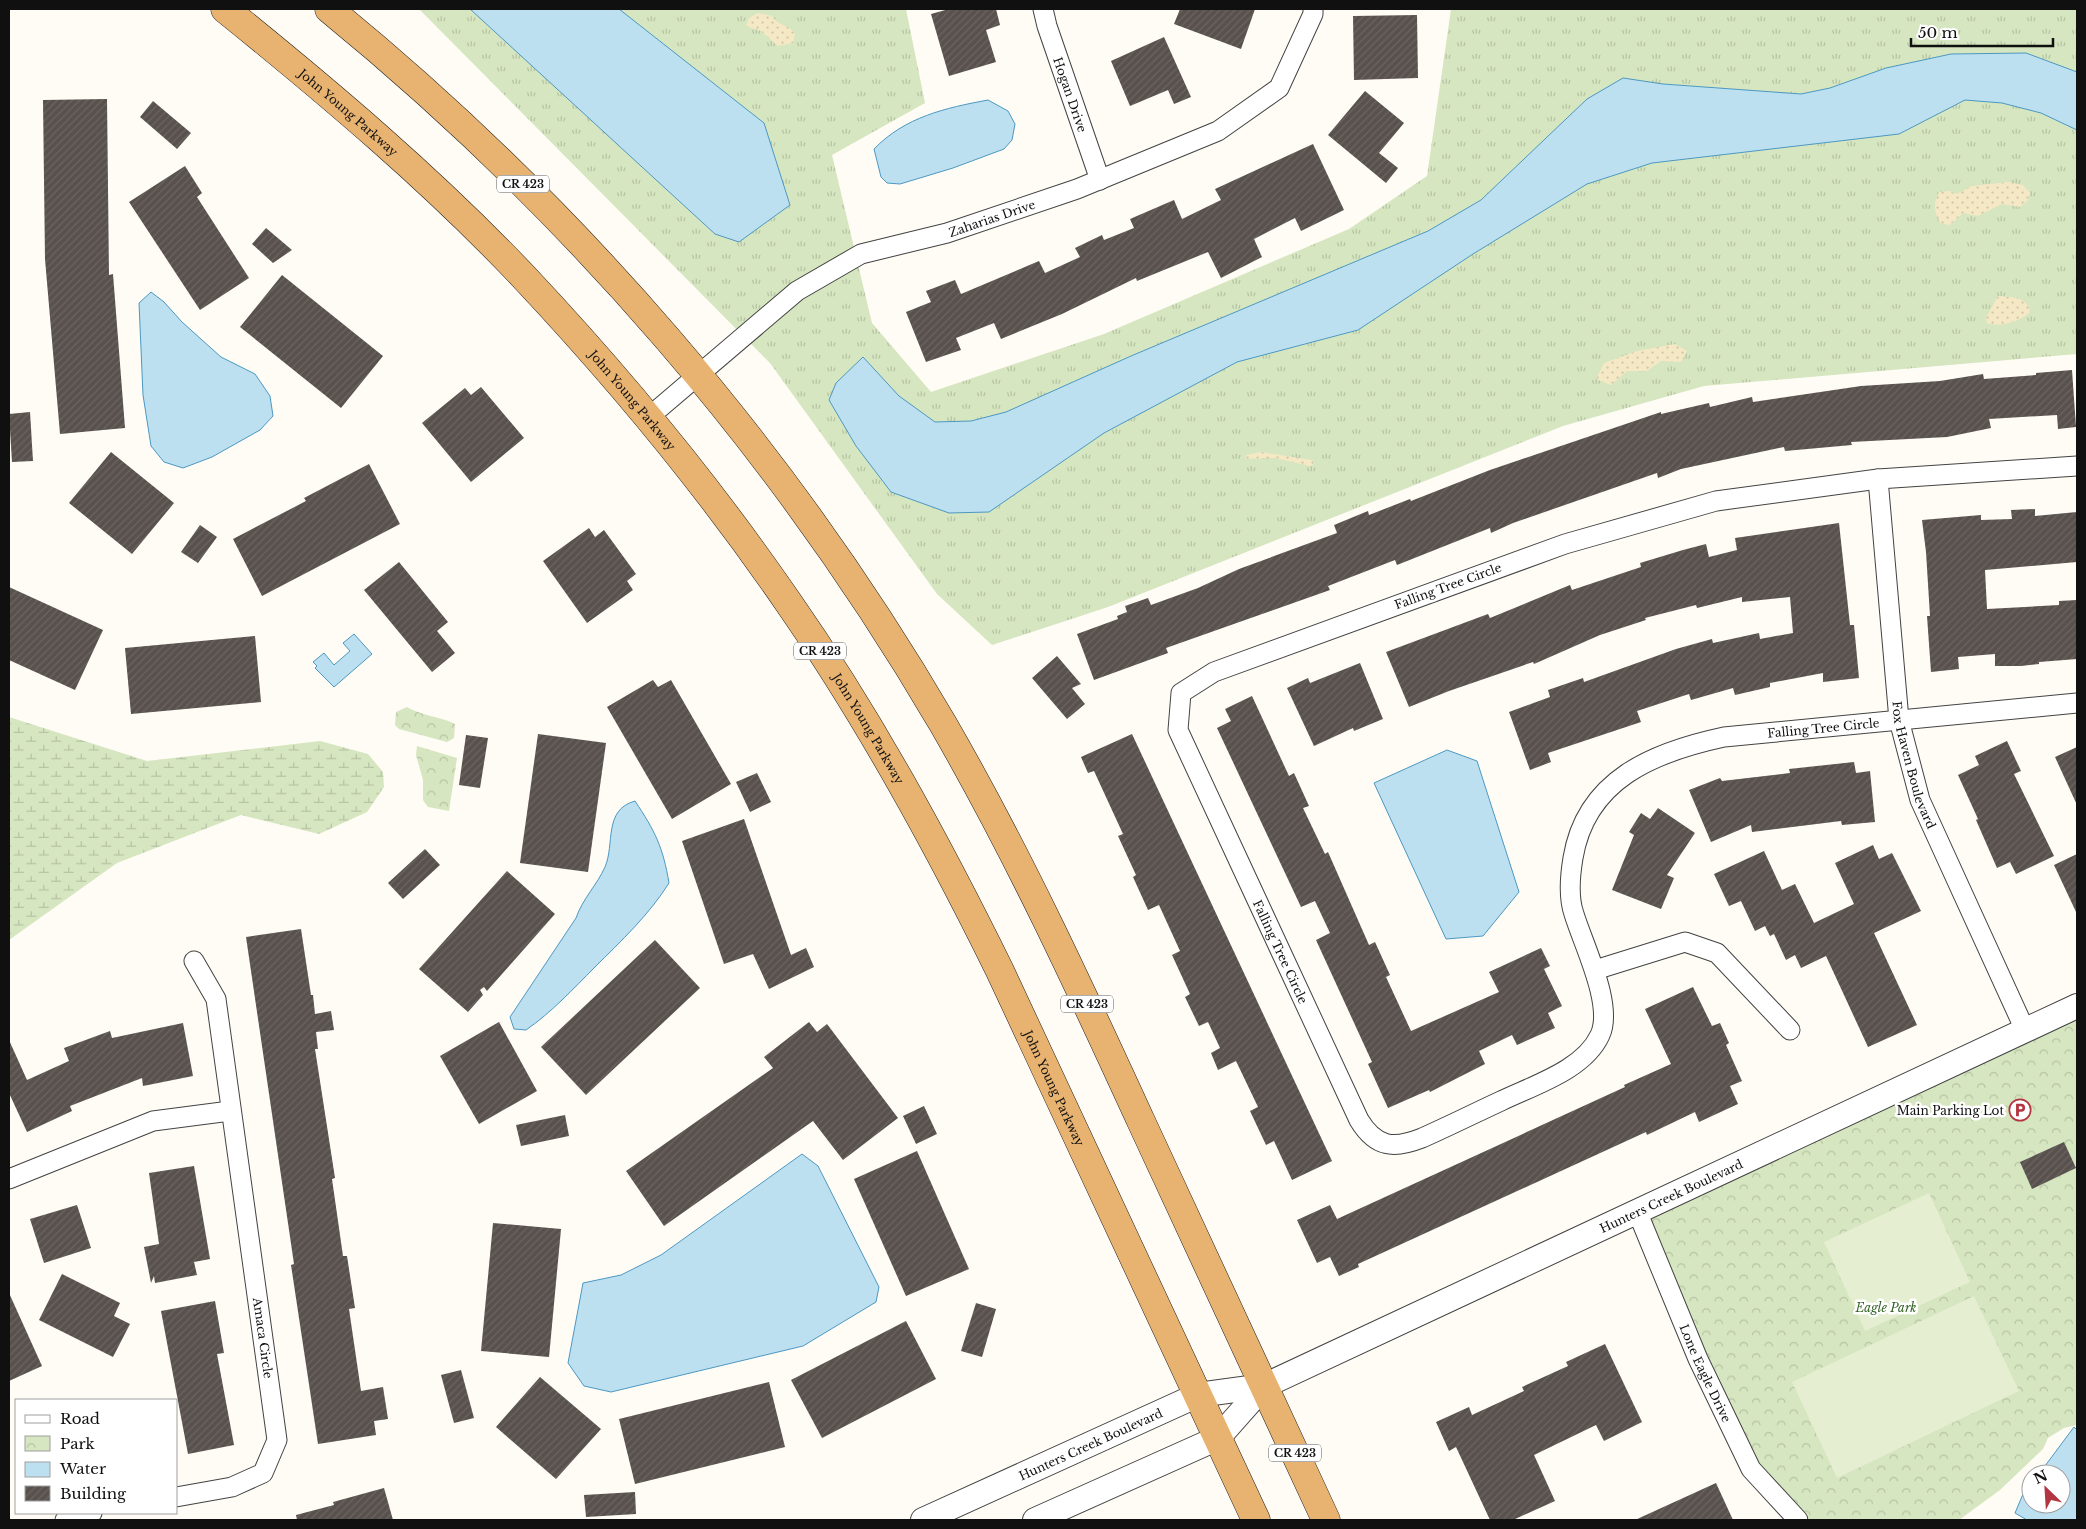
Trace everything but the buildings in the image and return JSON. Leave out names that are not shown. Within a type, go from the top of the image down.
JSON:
[{"type":"highway","name":"John Young Parkway","points":[[225,9],[369,129],[446,200],[522,275],[649,417],[789,602],[872,732],[957,882],[1256,1520]]},
{"type":"highway","name":"CR 423","points":[[329,9],[464,126],[539,200],[700,376],[792,494],[844,567],[942,723],[1057,939],[1326,1520]]},
{"type":"street","name":"Hogan Drive","points":[[1043,9],[1100,180]]},
{"type":"street","name":"Zaharias Drive","points":[[649,417],[700,376],[797,291],[862,254],[947,233],[1100,180],[1218,130],[1279,88],[1313,14],[1313,9]]},
{"type":"street","name":"Falling Tree Circle","points":[[2077,466],[1878,479],[1716,501],[1565,544],[1214,672],[1181,693],[1178,730],[1359,1120],[1367,1132],[1374,1138],[1401,1146],[1422,1138],[1573,1064],[1588,1053],[1601,1033],[1603,1011],[1595,970],[1573,912],[1570,871],[1577,835],[1583,820],[1593,805],[1617,779],[1673,751],[1724,737],[2077,704]]},
{"type":"street","name":"Fox Haven Boulevard","points":[[1878,479],[1899,720],[1920,800],[2024,1030]]},
{"type":"street","points":[[1595,970],[1685,942],[1717,953],[1790,1030]]},
{"type":"street","name":"Amaca Circle","points":[[178,1497],[232,1487],[263,1473],[277,1440],[216,999],[194,960]]},
{"type":"street","name":"Hunters Creek Boulevard","points":[[923,1520],[1198,1395],[1264,1386],[2077,1006]]},
{"type":"street","points":[[9,1179],[152,1121],[230,1111]]},
{"type":"street","name":"Lone Eagle Drive","points":[[1637,1211],[1694,1350],[1751,1469],[1798,1520]]},
{"type":"street","name":"Hunters Creek Boulevard","points":[[1035,1520],[1218,1438],[1264,1386]]},
{"type":"street","points":[[65,1520],[88,1514]]},
{"type":"green space","points":[[419,9],[906,9],[925,103],[832,155],[872,323],[931,392],[1104,334],[1349,229],[1427,176],[1451,9],[2077,9],[2077,354],[1704,386],[1563,426],[1108,607],[992,645],[937,594],[770,363]]},
{"type":"green space","points":[[407,707],[455,724],[454,738],[447,742],[399,729],[395,725],[396,712]]},
{"type":"green space","points":[[9,717],[147,761],[320,741],[368,754],[383,772],[384,787],[367,812],[319,834],[241,815],[117,863],[9,940]]},
{"type":"green space","points":[[417,746],[457,758],[449,811],[428,807],[423,800],[423,780],[416,755]]},
{"type":"green space","name":"Eagle Park","points":[[2077,1006],[2077,1425],[2064,1428],[2048,1438],[2043,1449],[2027,1464],[2021,1464],[2021,1470],[2000,1490],[1959,1520],[1798,1520],[1751,1469],[1637,1211]]},
{"type":"green space","points":[[1929,1193],[1970,1282],[1865,1331],[1824,1242]]},
{"type":"green space","points":[[1974,1296],[2019,1391],[1837,1478],[1792,1382]]},
{"type":"sand","points":[[758,13],[772,16],[775,20],[793,31],[795,34],[793,43],[778,46],[761,31],[746,26],[749,18]]},
{"type":"sand","points":[[2008,182],[2023,185],[2030,193],[2028,200],[2020,207],[2002,204],[1978,216],[1963,213],[1950,225],[1940,223],[1935,208],[1939,192],[1949,191],[1957,194],[1972,186]]},
{"type":"sand","points":[[1998,296],[2022,300],[2026,303],[2030,312],[2010,323],[1997,325],[1987,323],[1986,318]]},
{"type":"sand","points":[[1675,344],[1687,351],[1681,362],[1661,361],[1647,371],[1627,371],[1611,385],[1596,379],[1604,363],[1637,351]]},
{"type":"sand","points":[[1261,452],[1312,460],[1314,464],[1310,466],[1275,458],[1245,459],[1246,455]]},
{"type":"water","points":[[470,9],[619,9],[764,123],[790,205],[739,242],[715,234]]},
{"type":"water","points":[[2026,53],[2077,72],[2077,130],[2041,113],[2002,103],[1965,100],[1899,134],[1652,163],[1587,184],[1473,254],[1358,330],[1237,362],[1104,433],[989,512],[949,513],[891,492],[856,446],[829,400],[836,383],[863,357],[899,396],[935,422],[971,421],[1006,412],[1131,356],[1428,231],[1481,200],[1587,99],[1623,78],[1663,84],[1801,94],[1830,88],[1886,68],[1951,54]]},
{"type":"water","points":[[988,100],[1008,111],[1015,124],[1012,140],[1004,149],[953,168],[900,184],[887,183],[881,177],[874,149],[886,138],[899,129],[926,116]]},
{"type":"water","points":[[151,292],[164,302],[182,322],[221,357],[255,374],[270,396],[273,416],[260,430],[212,457],[183,468],[164,462],[151,446],[143,395],[139,303]]},
{"type":"water","points":[[354,634],[372,654],[334,687],[315,668],[317,666],[313,662],[324,653],[334,665],[350,651],[343,643]]},
{"type":"water","points":[[1447,750],[1477,761],[1519,892],[1483,936],[1446,939],[1374,783]]},
{"type":"water","points":[[635,801],[657,840],[664,859],[669,883],[653,906],[634,927],[562,1000],[526,1030],[514,1029],[510,1017],[576,918],[582,904],[605,867],[614,820],[618,812],[625,805]]},
{"type":"water","points":[[802,1154],[818,1166],[879,1287],[876,1302],[803,1346],[611,1392],[584,1386],[568,1363],[583,1283],[621,1275],[661,1255]]},
{"type":"water","points":[[2074,1427],[2077,1430],[2077,1520],[2027,1520],[2015,1513],[2021,1499],[2021,1514],[2071,1514],[2071,1464],[2046,1464]]},
{"type":"place","name":"Main Parking Lot","points":[[2020,1110]]}]
